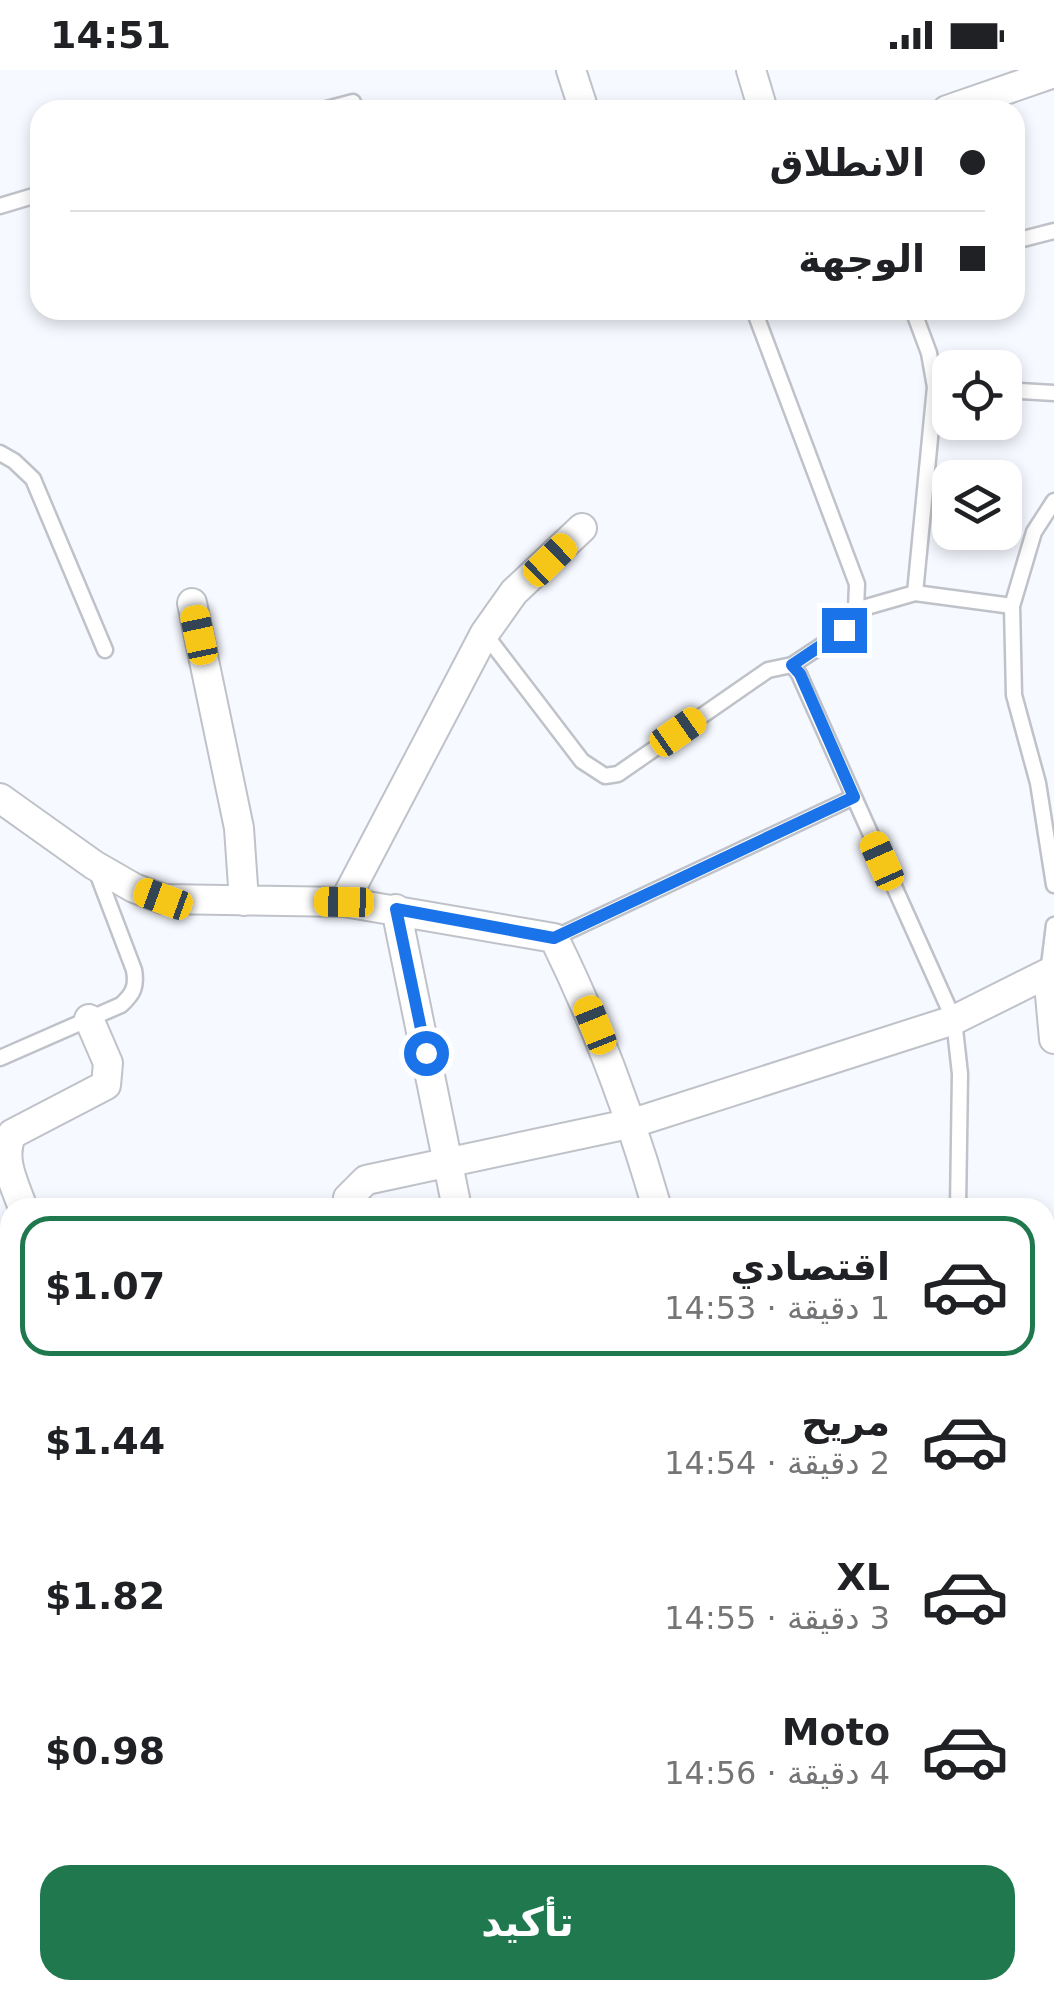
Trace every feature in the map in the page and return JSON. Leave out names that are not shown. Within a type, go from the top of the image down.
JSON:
[{"type":"street","points":[[571,70],[581,100]]},
{"type":"street","points":[[751,70],[761,100]]},
{"type":"street","points":[[976,100],[1054,73]]},
{"type":"street","points":[[344,902],[485,633],[514,592],[582,528]]},
{"type":"street","points":[[192,602],[238,828],[244,900]]},
{"type":"street","points":[[0,798],[94,864],[134,888],[163,899],[344,902],[554,938],[584,999],[632,1123],[654,1198]]},
{"type":"street","points":[[396,909],[455,1198]]},
{"type":"street","points":[[348,1198],[366,1180],[632,1123],[954,1020],[1051,971],[1054,1038]]},
{"type":"street","points":[[19,1198],[4,1156],[12,1134],[106,1085],[108,1064],[88,1019]]},
{"type":"lane","points":[[0,206],[30,197]]},
{"type":"lane","points":[[1025,238],[1054,231]]},
{"type":"lane","points":[[485,633],[582,761],[605,776],[618,774],[768,670],[792,665],[844,630],[856,610],[857,584],[758,320]]},
{"type":"lane","points":[[916,320],[932,361]]},
{"type":"lane","points":[[1022,391],[1054,393]]},
{"type":"lane","points":[[915,593],[935,440]]},
{"type":"lane","points":[[0,453],[33,479],[106,650]]},
{"type":"lane","points":[[1054,501],[1034,532],[1012,606],[1014,695],[1038,782],[1054,885]]},
{"type":"lane","points":[[856,610],[915,593],[1012,606]]},
{"type":"lane","points":[[792,665],[800,674],[954,1020],[960,1074],[958,1198]]},
{"type":"lane","points":[[554,938],[854,797]]},
{"type":"lane","points":[[0,1058],[121,1004],[133,994],[137,983],[94,864]]},
{"type":"lane","points":[[1051,971],[1054,926]]},
{"type":"route","points":[[426,1053],[396,909],[554,938],[854,797],[800,674],[792,665],[844,630]]}]
